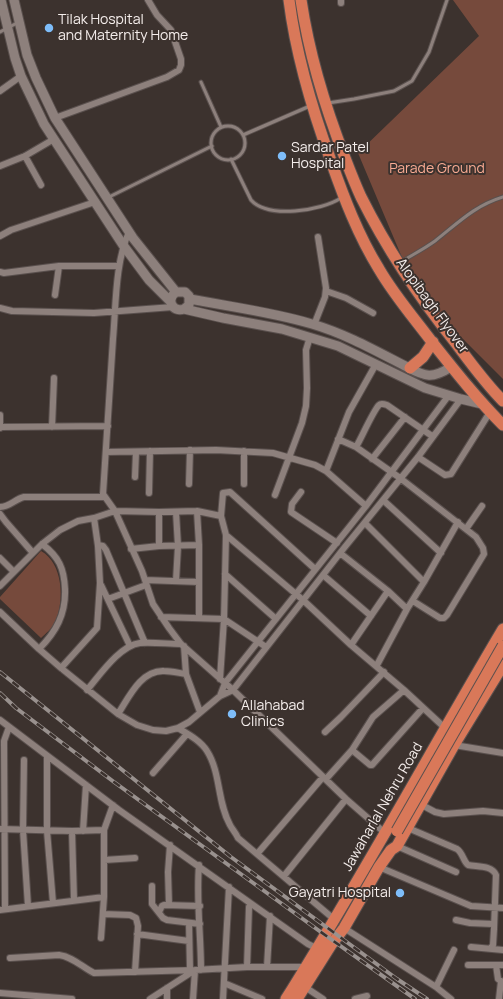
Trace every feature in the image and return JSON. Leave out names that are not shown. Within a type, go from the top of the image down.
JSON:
[{"type":"highway","points":[[289,0],[312,105],[354,200],[371,215],[398,264],[442,327],[503,401]]},
{"type":"highway","points":[[301,0],[309,46],[354,200],[358,229],[379,269],[395,293],[451,367],[486,408],[503,425]]},
{"type":"highway","points":[[309,92],[321,88]]},
{"type":"highway","name":"Alopibagh Flyover","points":[[354,200],[401,281],[489,394],[503,409]]},
{"type":"highway","name":"Alopibagh Flyover","points":[[354,200],[375,252],[407,301],[440,344],[503,419]]},
{"type":"highway","points":[[410,368],[423,357],[433,342]]},
{"type":"highway","name":"Jawaharlal Nehru Road","points":[[297,999],[322,951],[335,920],[503,628]]},
{"type":"highway","points":[[402,830],[503,646]]},
{"type":"highway","points":[[402,830],[420,804],[503,664]]},
{"type":"highway","name":"Jawaharlal Nehru Road","points":[[286,999],[306,967],[344,928],[379,867],[394,848],[392,841],[402,830]]},
{"type":"main road","points":[[1,0],[4,29],[21,76],[44,124],[123,245],[150,280],[172,305],[179,310],[184,309],[282,329],[338,346],[399,376],[434,391],[486,408]]},
{"type":"main road","points":[[14,0],[26,54],[55,118],[129,232],[176,292]]},
{"type":"main road","points":[[172,305],[172,296],[176,292],[185,292],[190,299],[314,324],[381,353],[422,374],[434,376],[451,367]]},
{"type":"main road","points":[[184,309],[189,305],[190,299]]},
{"type":"main road","points":[[246,322],[248,310]]},
{"type":"main road","points":[[434,376],[434,391]]},
{"type":"street","points":[[55,118],[167,77],[178,70],[181,65],[181,59],[171,30],[157,15],[148,0]]},
{"type":"street","points":[[0,91],[21,76]]},
{"type":"street","points":[[0,166],[25,156],[54,139]]},
{"type":"street","points":[[25,156],[41,185]]},
{"type":"street","points":[[0,236],[11,230],[95,202]]},
{"type":"street","points":[[129,232],[123,245],[115,311],[103,494],[115,511],[146,582],[153,604],[182,645],[233,690],[346,799],[384,833]]},
{"type":"street","points":[[314,324],[326,291],[324,267],[318,237]]},
{"type":"street","points":[[0,272],[59,266],[120,266]]},
{"type":"street","points":[[56,295],[59,266]]},
{"type":"street","points":[[326,291],[346,298],[373,313]]},
{"type":"street","points":[[0,308],[12,311],[94,313],[172,305]]},
{"type":"street","points":[[275,495],[302,422],[306,406],[306,350],[310,337]]},
{"type":"street","points":[[326,471],[349,412],[376,364]]},
{"type":"street","points":[[52,427],[54,378]]},
{"type":"street","points":[[222,681],[258,641],[366,506],[449,395]]},
{"type":"street","points":[[0,612],[39,649],[118,714],[137,725],[153,730],[178,728],[188,722],[220,696],[233,690],[340,553],[418,457],[432,436],[461,399]]},
{"type":"street","points":[[356,447],[379,405],[384,403],[432,436]]},
{"type":"street","points":[[418,457],[445,474],[451,474],[486,408]]},
{"type":"street","points":[[0,415],[0,427],[108,426]]},
{"type":"street","points":[[372,459],[405,417]]},
{"type":"street","points":[[338,438],[356,447],[400,478],[458,522],[480,542],[483,548],[484,554],[444,618],[440,618],[413,600]]},
{"type":"street","points":[[189,484],[190,450]]},
{"type":"street","points":[[106,452],[216,450],[273,453],[326,471],[366,506]]},
{"type":"street","points":[[244,451],[244,484]]},
{"type":"street","points":[[135,477],[136,452]]},
{"type":"street","points":[[149,493],[150,452]]},
{"type":"street","points":[[135,467],[150,468]]},
{"type":"street","points":[[220,696],[222,681],[226,535],[221,516],[223,493],[230,492],[315,569]]},
{"type":"street","points":[[301,492],[292,504],[291,512],[336,543]]},
{"type":"street","points":[[0,507],[8,506],[19,498],[105,497]]},
{"type":"street","points":[[383,500],[441,553]]},
{"type":"street","points":[[466,529],[482,506]]},
{"type":"street","points":[[0,586],[42,544],[60,530],[78,521],[94,518],[115,511],[197,511],[221,516]]},
{"type":"street","points":[[197,511],[199,545],[199,618]]},
{"type":"street","points":[[159,512],[159,546]]},
{"type":"street","points":[[176,512],[178,546],[176,581]]},
{"type":"street","points":[[0,514],[34,553]]},
{"type":"street","points":[[61,668],[97,628],[100,583],[98,545],[94,518]]},
{"type":"street","points":[[377,665],[407,609],[458,522]]},
{"type":"street","points":[[365,523],[424,582]]},
{"type":"street","points":[[226,535],[377,665],[445,728]]},
{"type":"street","points":[[39,649],[55,630],[62,617],[65,600],[64,576],[61,566],[52,552],[42,544]]},
{"type":"street","points":[[98,545],[103,546],[106,550],[145,644]]},
{"type":"street","points":[[131,549],[159,546],[199,545]]},
{"type":"street","points":[[340,553],[388,591],[407,609]]},
{"type":"street","points":[[0,558],[14,572]]},
{"type":"street","points":[[225,574],[276,619]]},
{"type":"street","points":[[323,575],[370,616]]},
{"type":"street","points":[[108,599],[146,582],[199,582]]},
{"type":"street","points":[[100,583],[130,646]]},
{"type":"street","points":[[351,644],[388,591]]},
{"type":"street","points":[[161,617],[224,619],[266,647]]},
{"type":"street","points":[[87,690],[117,655],[130,646],[140,643],[182,645]]},
{"type":"street","points":[[182,645],[186,674],[200,712]]},
{"type":"street","points":[[489,653],[503,664]]},
{"type":"street","points":[[118,714],[140,681],[155,672],[163,670],[186,674]]},
{"type":"street","points":[[325,732],[384,672]]},
{"type":"street","points":[[257,854],[324,778],[352,750],[373,717],[404,690]]},
{"type":"street","points":[[352,750],[372,765],[423,708]]},
{"type":"street","points":[[0,720],[113,805],[308,944],[322,951]]},
{"type":"street","points":[[9,727],[4,740],[2,910],[104,897]]},
{"type":"street","points":[[178,728],[203,746],[207,751],[212,761],[224,811],[229,824],[238,838],[335,920]]},
{"type":"street","points":[[153,773],[187,734]]},
{"type":"street","points":[[454,745],[503,754]]},
{"type":"street","points":[[47,756],[47,831],[53,903]]},
{"type":"street","points":[[24,760],[23,830],[28,906]]},
{"type":"street","points":[[83,831],[86,785]]},
{"type":"street","points":[[284,876],[346,799]]},
{"type":"street","points":[[420,804],[435,812],[444,814],[483,811],[503,813]]},
{"type":"street","points":[[101,938],[104,897],[104,830],[113,805]]},
{"type":"street","points":[[2,829],[47,831],[104,830]]},
{"type":"street","points":[[402,830],[432,839],[457,849],[460,851],[468,865],[493,870],[496,875],[493,945],[491,948]]},
{"type":"street","points":[[72,831],[74,900]]},
{"type":"street","points":[[169,905],[168,872],[170,845]]},
{"type":"street","points":[[394,848],[456,872]]},
{"type":"street","points":[[104,860],[135,858]]},
{"type":"street","points":[[193,999],[200,924],[198,883],[199,865]]},
{"type":"street","points":[[379,867],[471,906],[503,908]]},
{"type":"street","points":[[152,886],[152,904],[163,918],[166,920],[200,924]]},
{"type":"street","points":[[223,999],[229,887]]},
{"type":"street","points":[[159,912],[162,906],[200,906]]},
{"type":"street","points":[[247,968],[249,907]]},
{"type":"street","points":[[103,914],[134,916],[138,920],[135,972]]},
{"type":"street","points":[[267,967],[270,916]]},
{"type":"street","points":[[456,920],[470,924],[493,924]]},
{"type":"street","points":[[189,923],[189,941],[196,970]]},
{"type":"street","points":[[344,928],[436,986],[451,999]]},
{"type":"street","points":[[137,934],[189,941]]},
{"type":"street","points":[[471,948],[491,948],[503,950]]},
{"type":"street","points":[[436,986],[454,950]]},
{"type":"street","points":[[10,958],[59,955],[71,957],[87,970],[94,973],[306,967]]},
{"type":"street","points":[[468,965],[500,965],[498,979],[501,981],[499,999]]},
{"type":"street","points":[[150,999],[196,970]]},
{"type":"street","points":[[224,983],[262,999]]},
{"type":"street","points":[[304,987],[323,999]]},
{"type":"street","points":[[167,988],[167,999]]},
{"type":"street","points":[[0,993],[72,999]]},
{"type":"street","points":[[355,999],[367,996]]},
{"type":"lane","points":[[325,103],[354,99],[394,90],[412,81],[429,52],[447,0]]},
{"type":"lane","points":[[4,29],[19,22]]},
{"type":"lane","points":[[201,82],[221,127]]},
{"type":"lane","points":[[243,135],[312,105]]},
{"type":"lane","points":[[230,126],[236,128],[243,135],[245,140],[243,150],[236,158],[221,158],[214,151],[212,146],[213,136],[221,127],[230,126]]},
{"type":"lane","points":[[107,198],[212,146]]},
{"type":"lane","points":[[231,159],[251,200],[255,204],[262,207],[285,212],[315,208],[336,201],[354,200]]},
{"type":"lane","points":[[398,264],[433,242],[475,209],[490,201],[503,197]]},
{"type":"green space","name":"Parade Ground","points":[[453,0],[503,0],[503,379],[417,293],[358,153],[479,36]]},
{"type":"green space","points":[[41,551],[54,564],[58,573],[61,593],[60,604],[55,622],[51,629],[41,638],[0,599],[0,597]]},
{"type":"railway","points":[[0,672],[231,857],[397,979],[427,999]]},
{"type":"railway","points":[[0,693],[16,708],[114,782],[415,999]]},
{"type":"place","name":"Tilak Hospital and Maternity Home","points":[[49,28]]},
{"type":"place","name":"Sardar Patel Hospital","points":[[282,156]]},
{"type":"place","name":"Allahabad Clinics","points":[[232,714]]},
{"type":"place","name":"Gayatri Hospital","points":[[400,893]]}]
